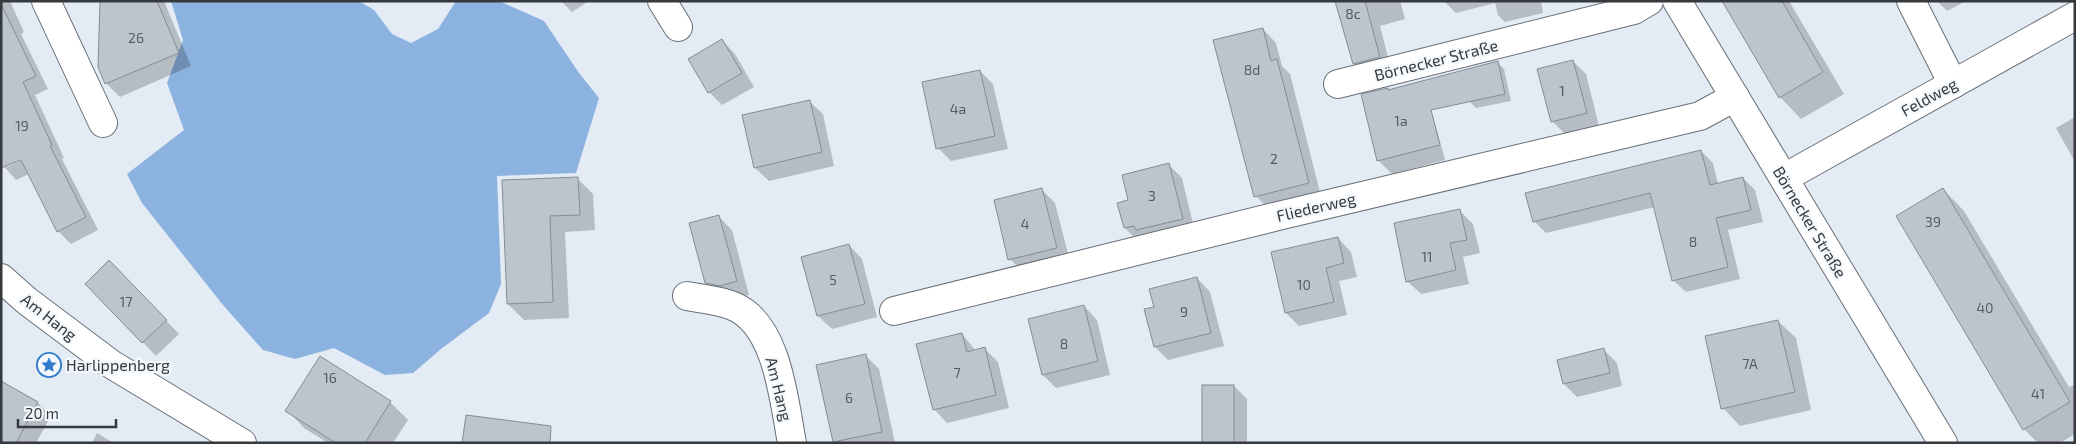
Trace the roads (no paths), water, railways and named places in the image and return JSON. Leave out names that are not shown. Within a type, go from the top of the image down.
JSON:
[{"type":"street","points":[[46,1],[103,123]]},
{"type":"street","points":[[662,1],[678,27]]},
{"type":"street","name":"Börnecker Straße","points":[[1338,84],[1634,10],[1649,1]]},
{"type":"street","name":"Börnecker Straße","points":[[1677,1],[1943,443]]},
{"type":"street","points":[[1911,1],[1953,84]]},
{"type":"street","name":"Feldweg","points":[[1784,178],[2075,16]]},
{"type":"street","name":"Fliederweg","points":[[894,311],[1278,216],[1700,116],[1735,97]]},
{"type":"street","name":"Am Hang","points":[[1,278],[27,301],[111,364],[229,439]]},
{"type":"street","name":"Am Hang","points":[[688,296],[733,306],[753,320],[768,342],[779,376],[792,443]]},
{"type":"place","name":"Harlippenberg","points":[[49,365]]}]
